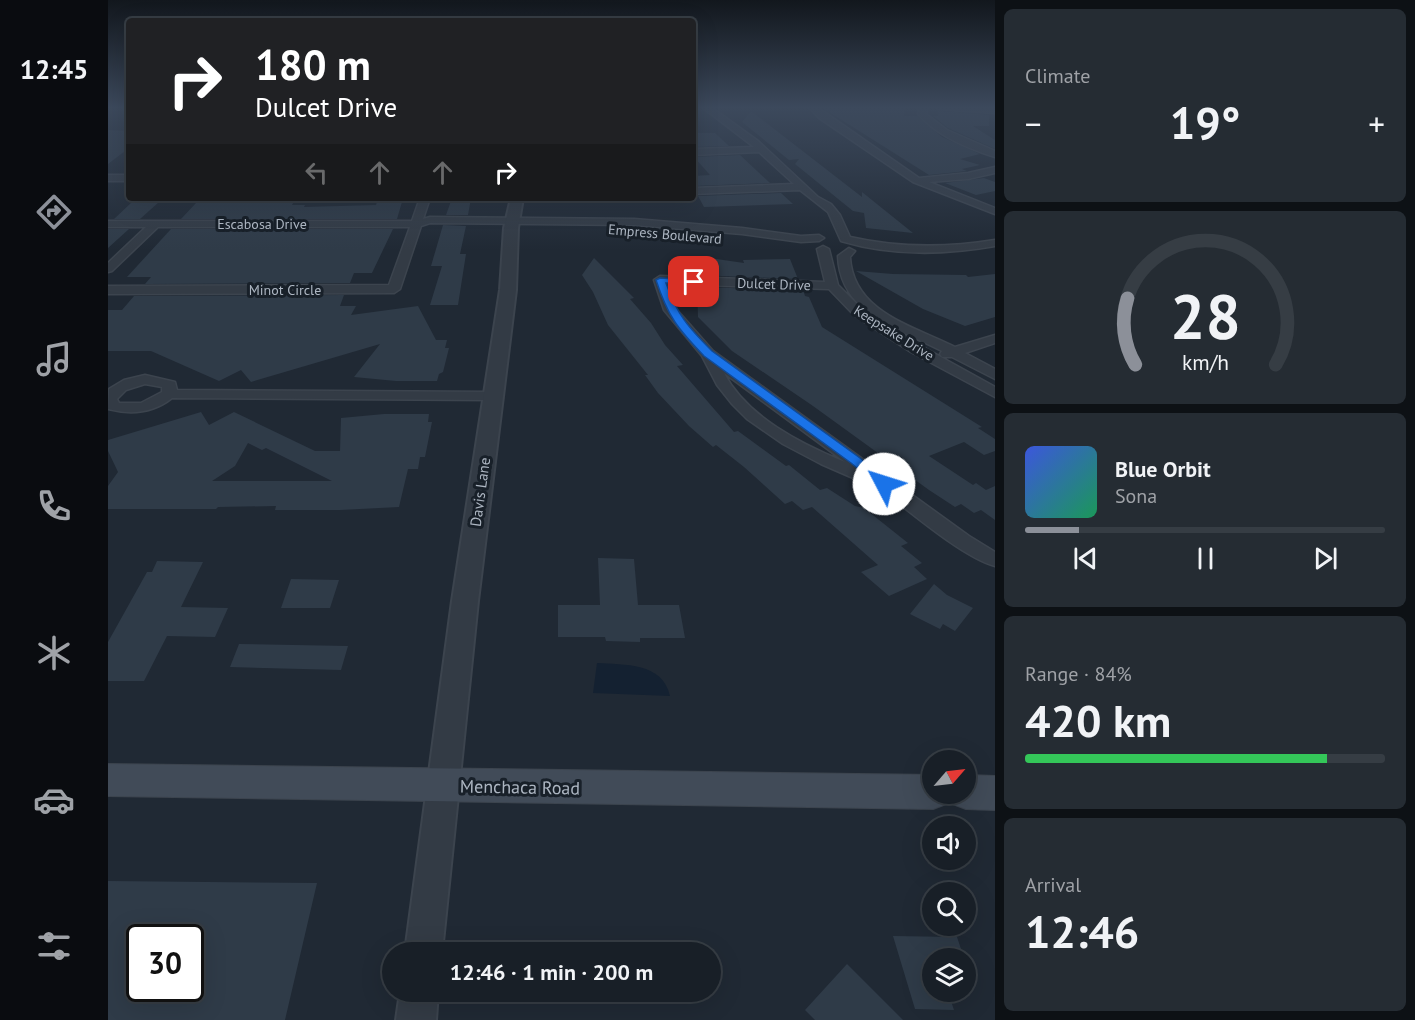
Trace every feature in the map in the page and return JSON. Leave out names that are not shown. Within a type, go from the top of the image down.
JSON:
[{"type":"main road","name":"Menchaca Road","points":[[108,780],[922,792]]},
{"type":"main road","points":[[976,792],[995,793]]},
{"type":"street","name":"Keepsake Drive","points":[[766,155],[814,199],[825,202],[835,212],[848,245],[844,256],[843,273],[849,286],[861,300],[898,325],[995,375]]},
{"type":"street","points":[[879,155],[916,180],[995,211]]},
{"type":"street","points":[[916,180],[968,176],[995,170]]},
{"type":"street","points":[[108,178],[126,178]]},
{"type":"street","points":[[696,191],[800,187]]},
{"type":"street","name":"Keepsake Drive","points":[[814,199],[811,202],[822,212],[826,224],[820,243]]},
{"type":"street","points":[[416,224],[424,201]]},
{"type":"street","name":"Davis Lane","points":[[424,942],[465,601],[508,290],[512,224],[517,201]]},
{"type":"street","points":[[108,269],[155,224]]},
{"type":"street","name":"Escabosa Drive","points":[[108,225],[416,224],[428,228],[512,224]]},
{"type":"street","name":"Minot Circle","points":[[108,290],[394,289],[416,224]]},
{"type":"street","name":"Empress Boulevard","points":[[512,224],[628,229],[848,245]]},
{"type":"street","points":[[820,243],[832,286]]},
{"type":"street","points":[[848,245],[931,248],[995,243]]},
{"type":"street","points":[[848,245],[945,256],[995,252]]},
{"type":"street","name":"Dulcet Drive","points":[[832,286],[660,280],[670,310],[708,354],[856,460],[884,484],[962,540],[995,559]]},
{"type":"street","name":"Keepsake Drive","points":[[832,286],[859,313],[995,393]]},
{"type":"street","points":[[934,359],[995,339]]},
{"type":"street","name":"Dulcet Drive","points":[[708,354],[723,384],[739,402],[763,422],[792,442],[853,472],[884,484]]},
{"type":"street","points":[[169,394],[493,396]]},
{"type":"street","points":[[416,1020],[418,1002]]},
{"type":"water","points":[[597,663],[630,665],[651,671],[666,685],[670,696],[593,693]]},
{"type":"building","points":[[108,155],[120,155],[108,164]]},
{"type":"building","points":[[740,155],[770,183],[696,186],[696,176],[710,175],[696,157]]},
{"type":"building","points":[[782,155],[807,155],[862,197],[862,192],[913,233],[866,228],[864,213],[853,211],[795,164],[799,159],[789,160]]},
{"type":"building","points":[[897,155],[978,155],[960,159],[980,165],[962,169],[967,171],[929,175]]},
{"type":"building","points":[[984,178],[995,182],[995,191],[976,195],[945,183]]},
{"type":"building","points":[[781,193],[793,204],[704,207],[698,196]]},
{"type":"building","points":[[451,201],[470,201],[468,215],[446,215]]},
{"type":"building","points":[[132,202],[159,202],[140,219],[114,219]]},
{"type":"building","points":[[402,202],[397,219],[181,219],[196,203],[293,203],[292,205],[305,205],[304,207]]},
{"type":"building","points":[[443,225],[466,226],[460,254],[466,254],[458,305],[430,305],[442,266],[431,266]]},
{"type":"building","points":[[108,229],[129,229],[108,248]]},
{"type":"building","points":[[171,229],[393,229],[372,273],[354,273],[350,283],[145,284],[151,277],[127,277]]},
{"type":"building","points":[[696,256],[744,263],[743,260],[790,259],[798,279],[697,275]]},
{"type":"building","points":[[594,258],[634,298],[630,299],[683,365],[677,366],[734,432],[738,431],[786,466],[789,465],[820,490],[827,488],[855,506],[864,508],[908,543],[901,546],[922,563],[914,567],[927,579],[889,596],[861,572],[878,565],[812,507],[803,510],[792,501],[785,504],[744,467],[716,445],[713,447],[689,426],[658,393],[645,375],[648,375],[608,325],[593,292],[582,275]]},
{"type":"building","points":[[856,271],[966,275],[968,277],[995,274],[995,317],[965,326],[923,309]]},
{"type":"building","points":[[697,287],[803,290],[805,296],[809,297],[822,327],[982,427],[978,428],[995,439],[995,451],[984,455],[964,442],[929,456],[973,485],[976,483],[986,490],[995,486],[995,520],[981,510],[974,513],[961,504],[955,507],[732,351],[698,317]]},
{"type":"building","points":[[344,295],[340,306],[356,306],[351,315],[418,306],[436,340],[447,340],[445,348],[449,348],[443,372],[439,374],[437,381],[396,381],[354,377],[380,344],[251,382],[241,370],[219,381],[151,351],[108,351],[108,310],[122,310],[134,296]]},
{"type":"building","points":[[201,412],[209,425],[234,412],[315,451],[340,451],[341,418],[384,414],[429,414],[428,422],[432,422],[425,457],[420,457],[418,469],[408,469],[399,507],[340,510],[275,510],[276,506],[218,507],[216,509],[108,509],[108,486],[118,472],[108,451],[108,440]],"holes":[[[248,443],[262,450],[266,448],[332,481],[212,481],[235,466]]]},
{"type":"building","points":[[598,558],[634,559],[638,605],[679,605],[685,638],[640,638],[640,642],[606,641],[605,637],[558,637],[558,605],[600,605]]},
{"type":"building","points":[[157,561],[203,562],[181,607],[228,608],[215,637],[167,636],[144,681],[108,681],[108,642],[147,572],[152,572]]},
{"type":"building","points":[[291,579],[339,580],[330,608],[281,608]]},
{"type":"building","points":[[934,584],[947,595],[973,608],[955,631],[943,624],[940,629],[910,614]]},
{"type":"building","points":[[239,644],[348,646],[341,670],[230,667]]},
{"type":"building","points":[[108,881],[317,883],[285,1020],[108,1020]]},
{"type":"building","points":[[893,936],[957,937],[961,948],[922,948],[922,1002],[951,1002],[954,1010],[915,1009]]},
{"type":"building","points":[[847,964],[903,1020],[815,1020],[805,1010]]},
{"type":"route","points":[[694,282],[660,280],[670,310],[688,333],[708,354],[856,460],[884,484]]}]
